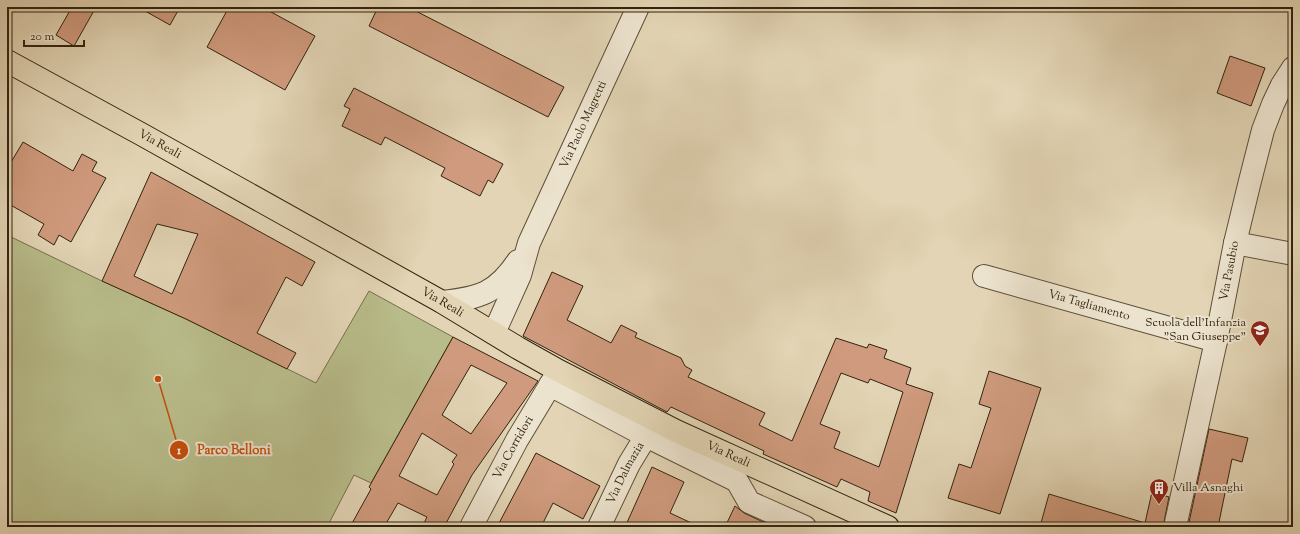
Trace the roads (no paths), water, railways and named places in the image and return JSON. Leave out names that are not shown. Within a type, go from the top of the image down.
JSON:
[{"type":"main road","name":"Via Reali","points":[[7,61],[148,137],[442,302],[494,333],[554,378],[650,428],[888,527]]},
{"type":"street","name":"Via Paolo Magretti","points":[[442,302],[464,300],[484,294],[498,286],[506,279],[529,243],[638,7]]},
{"type":"street","name":"Via Pasubio","points":[[1175,527],[1216,341],[1235,242],[1264,130],[1276,98],[1293,68]]},
{"type":"street","points":[[1235,242],[1293,254]]},
{"type":"street","name":"Via Paolo Magretti","points":[[494,333],[520,275],[529,243]]},
{"type":"street","name":"Via Tagliamento","points":[[984,276],[1216,341]]},
{"type":"street","name":"Via Corridori","points":[[471,527],[517,440],[554,378]]},
{"type":"street","points":[[650,428],[737,481],[749,502],[806,527]]},
{"type":"street","name":"Via Dalmazia","points":[[599,527],[628,464],[650,428]]},
{"type":"place","name":"Scuola dell'Infanzia \"San Giuseppe\"","points":[[1260,347]]},
{"type":"place","name":"Parco Belloni","points":[[158,379]]},
{"type":"place","name":"Villa Asnaghi","points":[[1159,505]]}]
